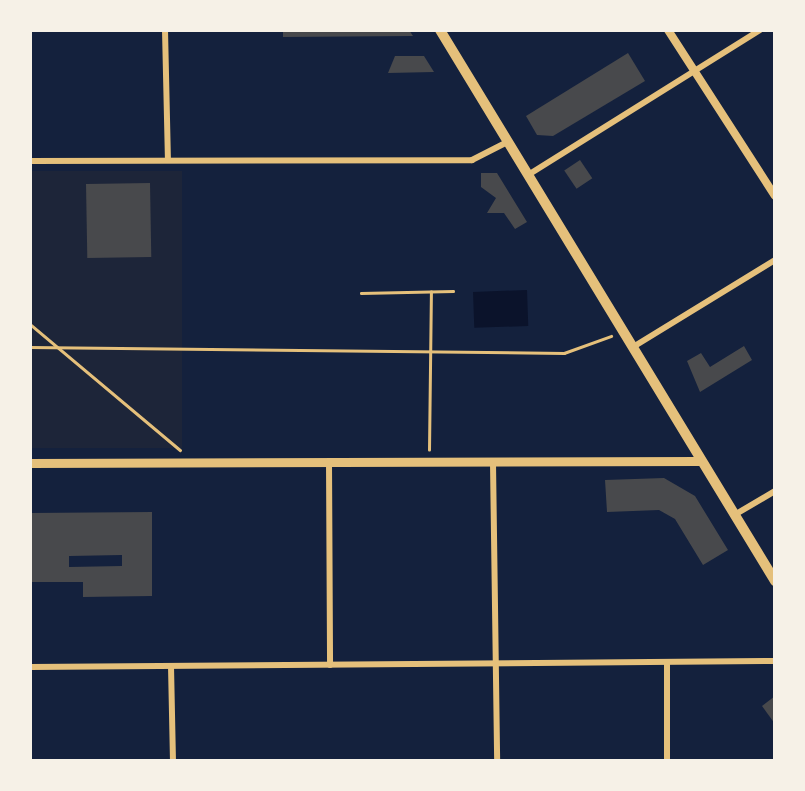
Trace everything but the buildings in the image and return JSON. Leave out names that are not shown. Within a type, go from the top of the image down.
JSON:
[{"type":"main road","points":[[440,30],[775,581]]},
{"type":"main road","points":[[30,463],[700,461]]},
{"type":"street","points":[[165,30],[168,160]]},
{"type":"street","points":[[668,30],[775,196]]},
{"type":"street","points":[[527,176],[760,30]]},
{"type":"street","points":[[30,161],[472,160],[506,143]]},
{"type":"street","points":[[632,348],[775,260]]},
{"type":"street","points":[[329,460],[330,665]]},
{"type":"street","points":[[493,463],[497,761]]},
{"type":"street","points":[[734,515],[775,491]]},
{"type":"street","points":[[30,667],[667,665],[775,661]]},
{"type":"street","points":[[667,665],[667,761]]},
{"type":"street","points":[[170,666],[173,761]]},
{"type":"path","points":[[360,294],[453,291]]},
{"type":"path","points":[[429,462],[431,292]]},
{"type":"path","points":[[30,324],[192,460]]},
{"type":"path","points":[[30,347],[564,353],[622,331]]},
{"type":"shaded area","points":[[30,171],[182,171],[182,448],[30,448]]},
{"type":"shaded area","points":[[527,290],[528,326],[474,328],[473,292]]}]
